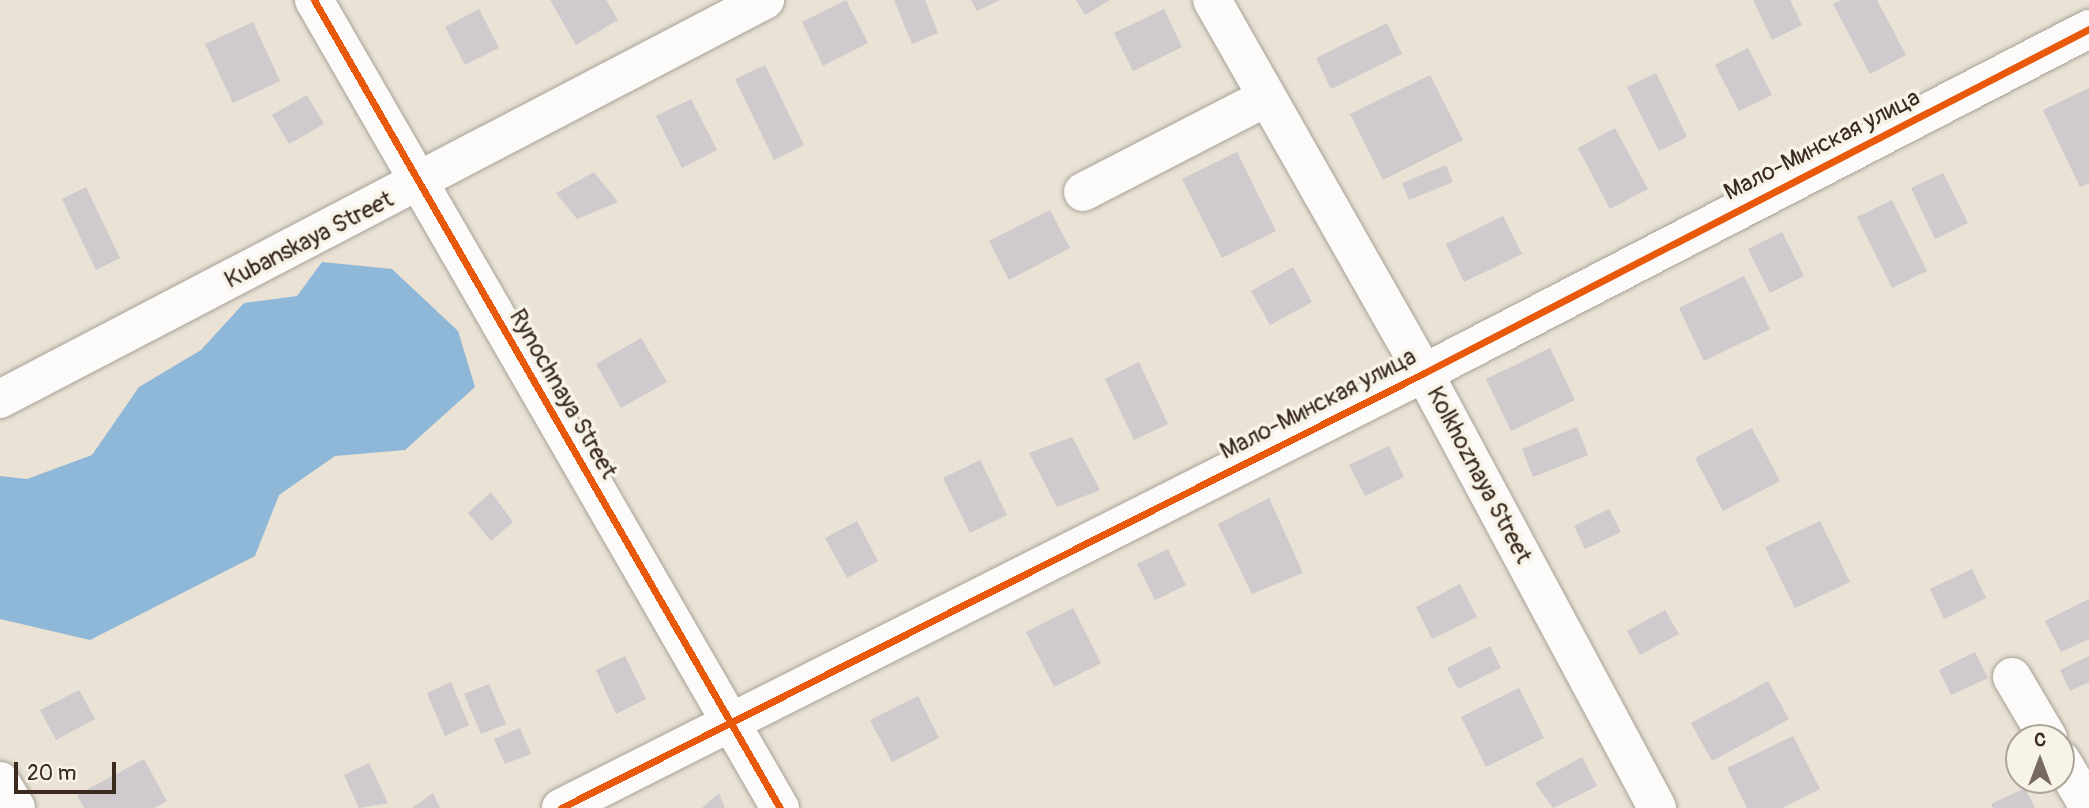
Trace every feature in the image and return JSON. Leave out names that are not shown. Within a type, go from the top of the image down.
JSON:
[{"type":"street","name":"Rynochnaya Street","points":[[314,0],[417,184],[732,719],[780,808]]},
{"type":"street","name":"Kubanskaya Street","points":[[0,399],[417,184],[765,0]]},
{"type":"street","name":"Kolkhoznaya Street","points":[[1212,0],[1424,373],[1657,808]]},
{"type":"street","name":"Мало-Минская улица","points":[[561,808],[732,719],[1424,373],[2089,29]]},
{"type":"street","points":[[1083,192],[1268,97]]},
{"type":"street","points":[[2012,677],[2040,724]]},
{"type":"street","points":[[0,781],[16,808]]},
{"type":"street","points":[[2075,784],[2089,807]]},
{"type":"water","points":[[322,262],[392,269],[458,331],[475,387],[405,450],[335,456],[279,495],[255,556],[90,640],[0,619],[0,476],[27,479],[92,455],[139,387],[201,350],[244,303],[297,296]]},
{"type":"building","points":[[550,0],[606,0],[618,20],[576,45]]},
{"type":"building","points":[[846,0],[868,43],[823,66],[802,22]]},
{"type":"building","points":[[894,0],[925,0],[938,33],[912,44]]},
{"type":"building","points":[[971,0],[1000,0],[977,11]]},
{"type":"building","points":[[1076,0],[1110,0],[1085,15]]},
{"type":"building","points":[[1753,0],[1790,0],[1802,25],[1772,40]]},
{"type":"building","points":[[1841,0],[1877,0],[1906,55],[1870,74],[1833,4]]},
{"type":"building","points":[[479,9],[499,48],[465,65],[445,27]]},
{"type":"building","points":[[1164,9],[1182,47],[1133,71],[1114,33]]},
{"type":"building","points":[[253,22],[280,81],[233,103],[205,44]]},
{"type":"building","points":[[1387,23],[1402,54],[1331,89],[1316,58]]},
{"type":"building","points":[[1748,48],[1772,95],[1739,111],[1715,65]]},
{"type":"building","points":[[765,65],[804,145],[774,160],[735,79]]},
{"type":"building","points":[[1656,73],[1687,137],[1659,151],[1627,87]]},
{"type":"building","points":[[1430,75],[1463,140],[1383,180],[1350,114]]},
{"type":"building","points":[[2089,88],[2089,183],[2080,187],[2043,110]]},
{"type":"building","points":[[307,95],[324,124],[289,144],[272,115]]},
{"type":"building","points":[[691,99],[717,150],[682,168],[656,116]]},
{"type":"building","points":[[1615,128],[1648,189],[1610,209],[1578,148]]},
{"type":"building","points":[[1237,152],[1276,231],[1222,258],[1182,179]]},
{"type":"building","points":[[1446,165],[1453,182],[1409,200],[1402,183]]},
{"type":"building","points":[[594,172],[618,202],[577,219],[556,193]]},
{"type":"building","points":[[1943,173],[1968,223],[1935,239],[1911,188]]},
{"type":"building","points":[[86,187],[120,258],[96,270],[62,199]]},
{"type":"building","points":[[1892,200],[1927,271],[1892,288],[1857,217]]},
{"type":"building","points":[[1050,210],[1070,248],[1009,280],[989,241]]},
{"type":"building","points":[[1503,216],[1522,254],[1464,282],[1446,244]]},
{"type":"building","points":[[1782,232],[1804,276],[1770,293],[1748,249]]},
{"type":"building","points":[[1293,267],[1312,302],[1270,325],[1251,291]]},
{"type":"building","points":[[1744,276],[1770,329],[1704,361],[1679,308]]},
{"type":"building","points":[[641,338],[667,382],[621,408],[596,364]]},
{"type":"building","points":[[1550,348],[1575,400],[1511,431],[1486,379]]},
{"type":"building","points":[[1139,362],[1168,424],[1134,440],[1105,379]]},
{"type":"building","points":[[1577,427],[1588,455],[1533,477],[1522,449]]},
{"type":"building","points":[[1752,428],[1780,481],[1723,511],[1695,458]]},
{"type":"building","points":[[1072,437],[1100,490],[1057,507],[1029,453]]},
{"type":"building","points":[[1389,446],[1404,477],[1365,496],[1349,465]]},
{"type":"building","points":[[980,460],[1007,515],[970,533],[943,478]]},
{"type":"building","points":[[491,492],[513,522],[491,541],[468,513]]},
{"type":"building","points":[[1269,498],[1303,573],[1252,594],[1218,524]]},
{"type":"building","points":[[1609,509],[1621,532],[1585,549],[1574,526]]},
{"type":"building","points":[[857,521],[878,561],[847,578],[825,538]]},
{"type":"building","points":[[1820,521],[1850,582],[1795,608],[1765,547]]},
{"type":"building","points":[[1168,549],[1186,585],[1155,600],[1137,564]]},
{"type":"building","points":[[1972,569],[1986,598],[1944,619],[1930,589]]},
{"type":"building","points":[[1460,584],[1477,617],[1432,639],[1416,607]]},
{"type":"building","points":[[2089,599],[2089,639],[2061,652],[2045,621]]},
{"type":"building","points":[[1073,608],[1101,663],[1054,687],[1026,632]]},
{"type":"building","points":[[1665,610],[1679,634],[1640,655],[1627,631]]},
{"type":"building","points":[[1490,646],[1501,668],[1458,689],[1447,668]]},
{"type":"building","points":[[1975,652],[1988,678],[1951,695],[1939,670]]},
{"type":"building","points":[[625,656],[646,699],[616,714],[596,670]]},
{"type":"building","points":[[2089,656],[2089,682],[2070,691],[2060,670]]},
{"type":"building","points":[[1768,681],[1789,719],[1712,761],[1691,723]]},
{"type":"building","points":[[451,682],[469,725],[445,736],[427,693]]},
{"type":"building","points":[[489,684],[506,724],[481,734],[464,694]]},
{"type":"building","points":[[1519,688],[1544,738],[1486,767],[1461,717]]},
{"type":"building","points":[[79,690],[95,719],[56,740],[40,710]]},
{"type":"building","points":[[918,696],[939,738],[892,762],[870,720]]},
{"type":"building","points":[[520,728],[531,754],[505,764],[494,739]]},
{"type":"building","points":[[1793,736],[1820,789],[1782,808],[1747,808],[1727,768]]},
{"type":"building","points":[[1582,757],[1597,786],[1553,808],[1535,783]]},
{"type":"building","points":[[144,759],[167,801],[154,808],[84,808],[77,795]]},
{"type":"building","points":[[369,763],[388,803],[359,808],[344,775]]},
{"type":"building","points":[[433,793],[440,808],[412,808]]},
{"type":"building","points":[[719,793],[725,808],[702,808]]},
{"type":"building","points":[[2012,794],[2028,794],[2035,808],[1993,808],[1991,804]]},
{"type":"cycle path","points":[[314,0],[780,808]]},
{"type":"cycle path","points":[[561,808],[1424,373],[2089,29]]}]
